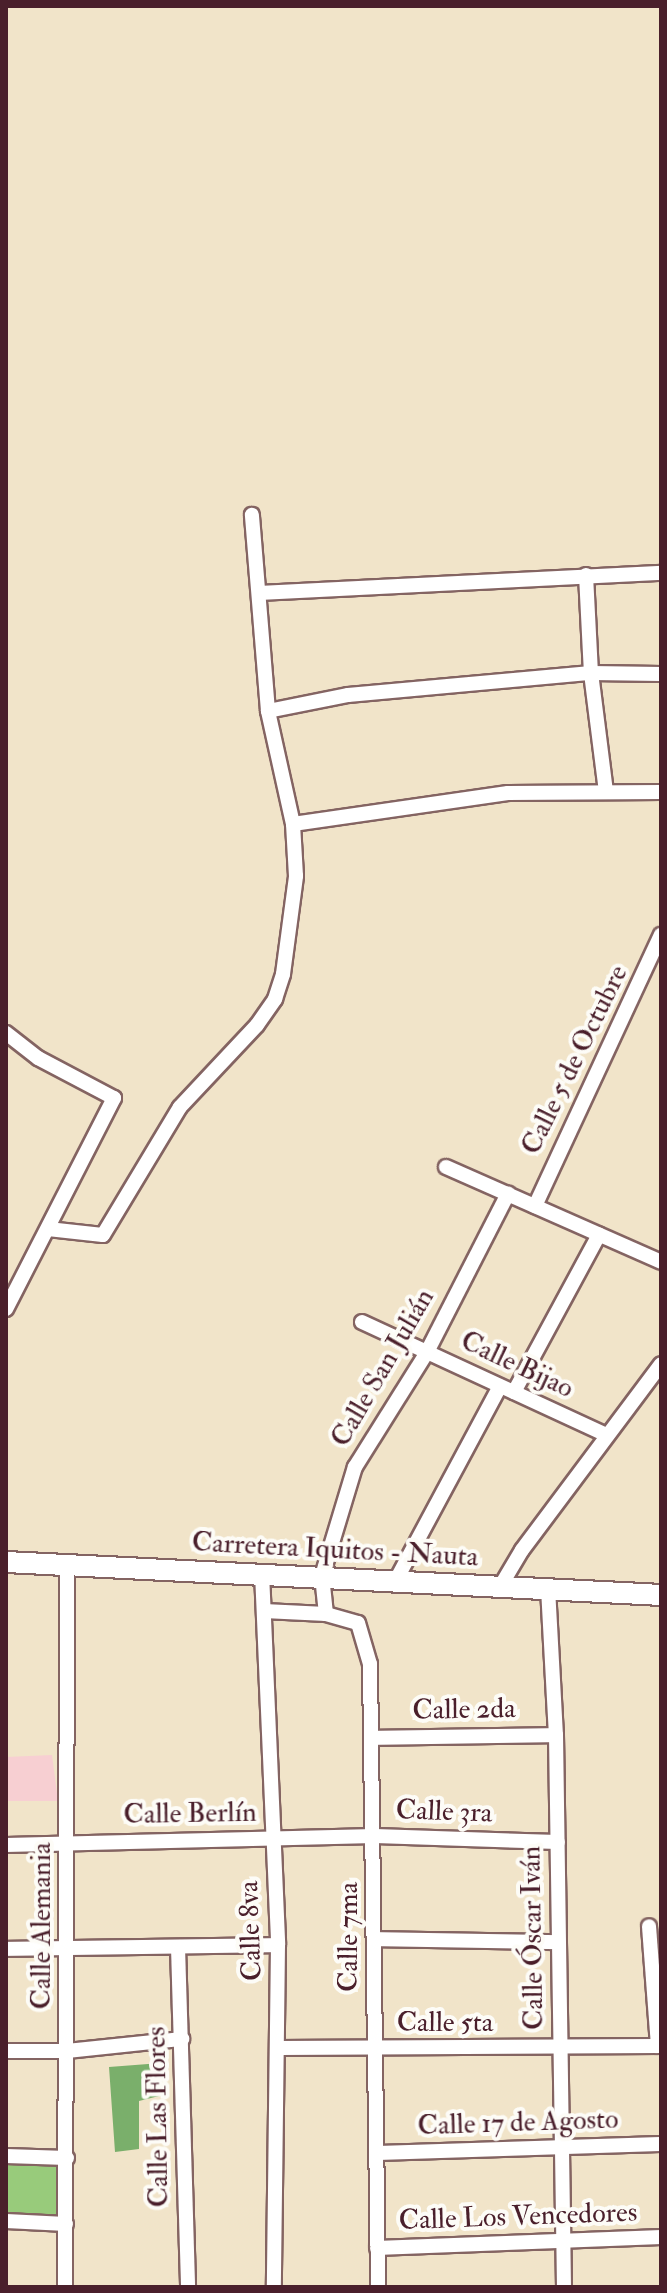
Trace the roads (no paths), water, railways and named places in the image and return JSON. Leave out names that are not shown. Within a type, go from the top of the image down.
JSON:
[{"type":"main road","name":"Carretera Iquitos - Nauta","points":[[6,1562],[661,1595]]},
{"type":"street","points":[[48,1229],[103,1235],[180,1107],[275,999],[296,876],[293,824],[268,711],[261,593],[252,515]]},
{"type":"street","points":[[261,593],[661,573]]},
{"type":"street","points":[[586,575],[591,673],[606,792]]},
{"type":"street","points":[[268,711],[348,695],[591,673],[661,674]]},
{"type":"street","points":[[293,824],[508,793],[661,792]]},
{"type":"street","name":"Calle 5 de Octubre","points":[[535,1206],[661,935]]},
{"type":"street","points":[[6,1033],[38,1058],[114,1098],[6,1309]]},
{"type":"street","points":[[446,1167],[661,1262]]},
{"type":"street","name":"Calle San Julián","points":[[322,1576],[355,1467],[427,1352],[508,1194]]},
{"type":"street","points":[[395,1582],[599,1235]]},
{"type":"street","name":"Calle Bijao","points":[[362,1322],[607,1435]]},
{"type":"street","points":[[500,1587],[661,1364]]},
{"type":"street","name":"Calle Alemania","points":[[65,2287],[67,1565]]},
{"type":"street","name":"Calle 8va","points":[[262,1573],[278,1945],[274,2287]]},
{"type":"street","points":[[322,1576],[326,1614]]},
{"type":"street","name":"Calle Óscar Iván","points":[[548,1588],[556,1735],[558,1842],[555,1942],[564,2149],[564,2287]]},
{"type":"street","name":"Calle 7ma","points":[[264,1611],[326,1614],[358,1623],[365,1634],[375,1836],[378,2287]]},
{"type":"street","name":"Calle 2da","points":[[372,1738],[556,1735]]},
{"type":"street","name":"Calle Berlín","points":[[6,1845],[375,1836]]},
{"type":"street","name":"Calle 3ra","points":[[375,1836],[558,1842]]},
{"type":"street","name":"Calle 5ta","points":[[279,2048],[560,2050],[658,2046],[649,1926]]},
{"type":"street","points":[[375,1939],[555,1942]]},
{"type":"street","points":[[6,1949],[278,1945]]},
{"type":"street","name":"Calle Las Flores","points":[[178,1947],[188,2287]]},
{"type":"street","points":[[6,2051],[67,2051],[182,2039]]},
{"type":"street","name":"Calle 17 de Agosto","points":[[377,2153],[661,2144]]},
{"type":"street","points":[[6,2156],[67,2158]]},
{"type":"street","points":[[6,2221],[66,2224]]},
{"type":"street","name":"Calle Los Vencedores","points":[[377,2248],[563,2244],[661,2237]]}]
